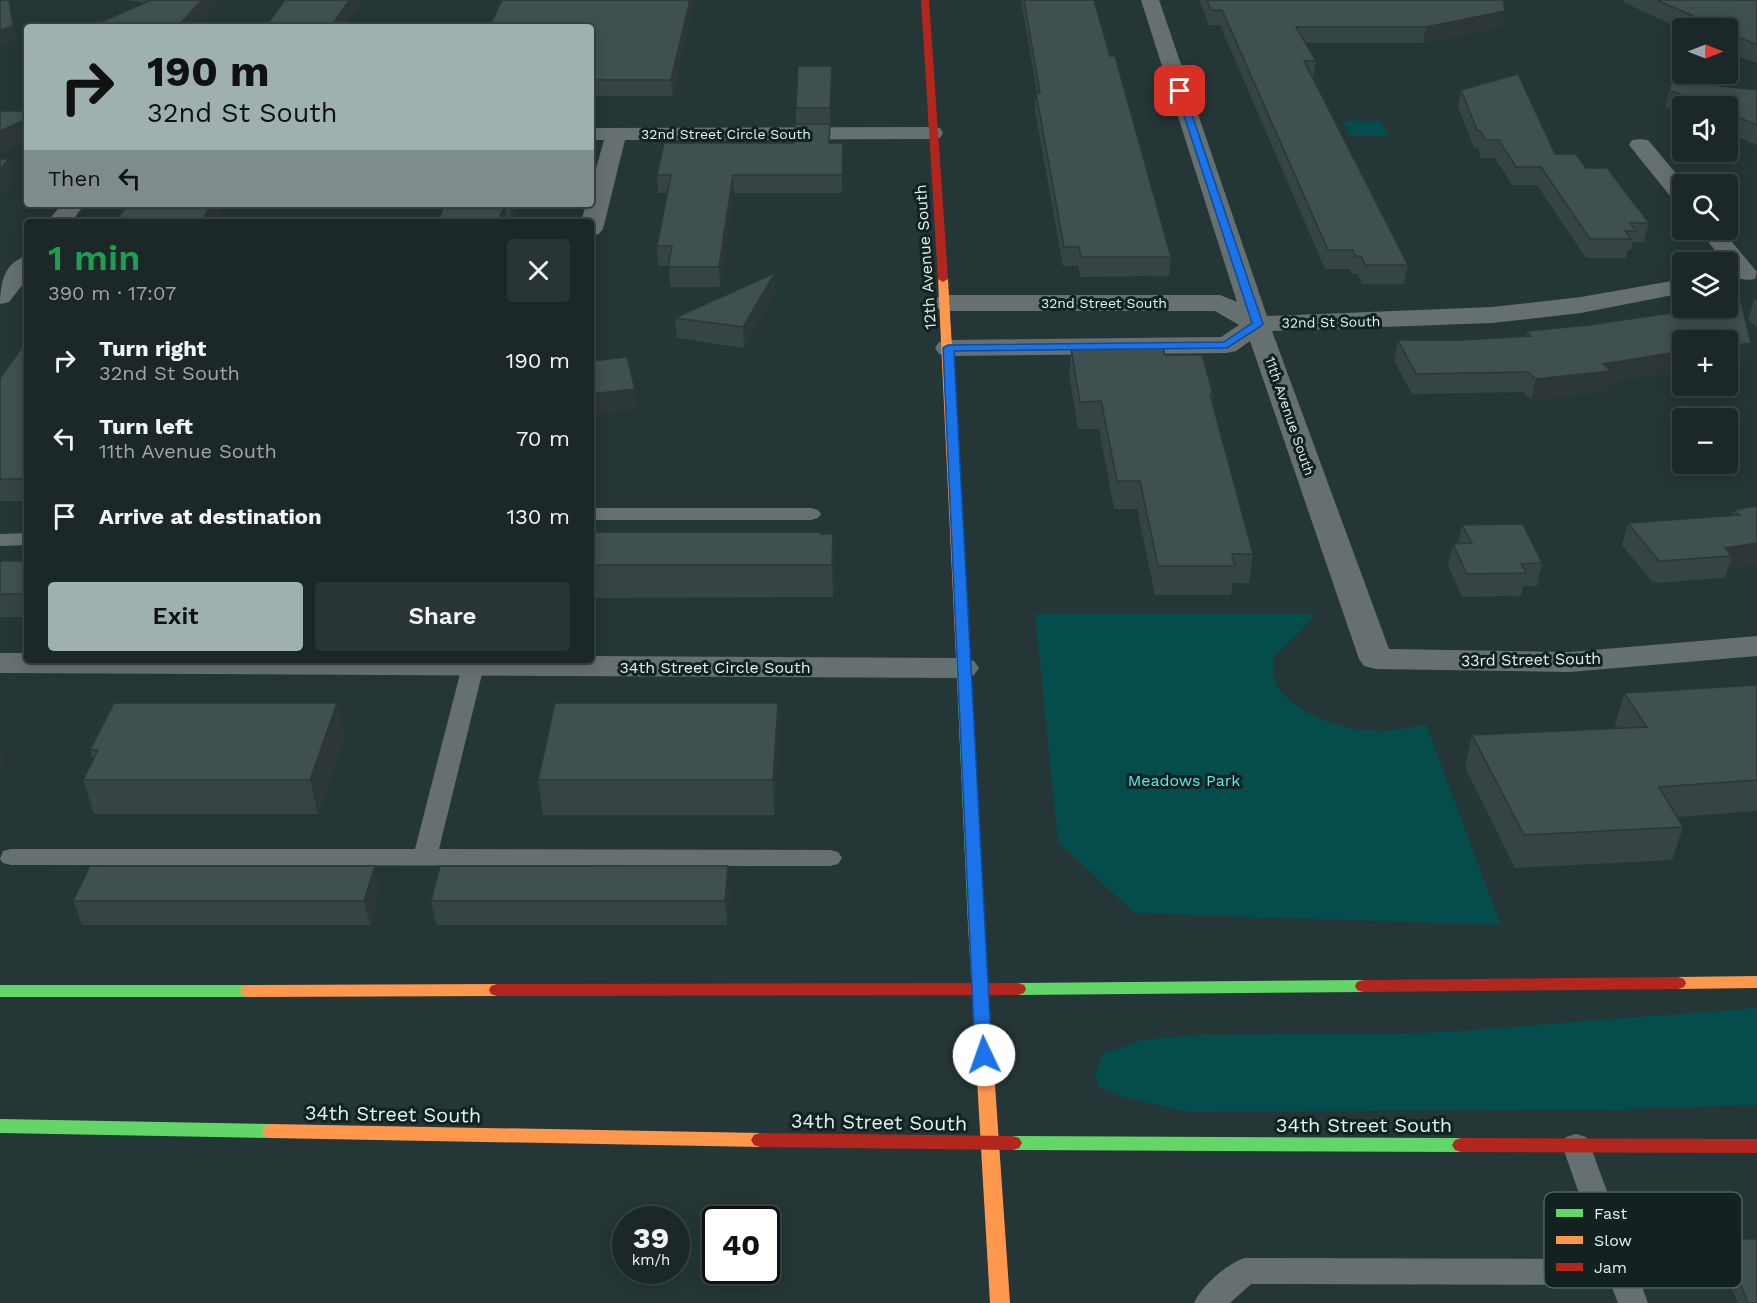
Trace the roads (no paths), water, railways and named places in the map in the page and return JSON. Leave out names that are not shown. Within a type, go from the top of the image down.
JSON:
[{"type":"main road","name":"12th Avenue South","points":[[925,0],[948,348],[962,668],[988,1143],[1000,1303]]},
{"type":"main road","points":[[0,991],[980,990],[1757,982]]},
{"type":"main road","name":"34th Street South","points":[[0,1126],[988,1143],[1757,1146]]},
{"type":"street","name":"11th Avenue South","points":[[1150,0],[1257,324],[1376,659]]},
{"type":"street","name":"32nd Street Circle South","points":[[594,134],[932,133]]},
{"type":"street","points":[[594,219],[616,134]]},
{"type":"street","points":[[1640,145],[1672,184]]},
{"type":"street","points":[[62,219],[72,207]]},
{"type":"street","points":[[1718,240],[1744,274]]},
{"type":"street","points":[[0,297],[24,267]]},
{"type":"street","name":"32nd St South","points":[[948,348],[1227,345],[1257,324],[1393,321],[1492,315],[1581,305],[1672,288]]},
{"type":"street","name":"32nd Street South","points":[[945,303],[1220,303],[1257,324]]},
{"type":"street","name":"33rd Street South","points":[[1376,659],[1570,662],[1757,646]]},
{"type":"street","name":"34th Street Circle South","points":[[0,663],[24,662]]},
{"type":"street","name":"34th Street Circle South","points":[[306,663],[962,668]]},
{"type":"lane","points":[[594,514],[810,514]]},
{"type":"lane","points":[[0,540],[24,539]]},
{"type":"lane","points":[[425,858],[490,664]]},
{"type":"lane","points":[[11,857],[830,858]]},
{"type":"lane","points":[[1576,1145],[1593,1192]]},
{"type":"lane","points":[[1209,1303],[1244,1271],[1544,1272]]},
{"type":"lane","points":[[1628,1288],[1633,1303]]},
{"type":"park label","name":"Meadows Park","points":[[1184,780]]}]
